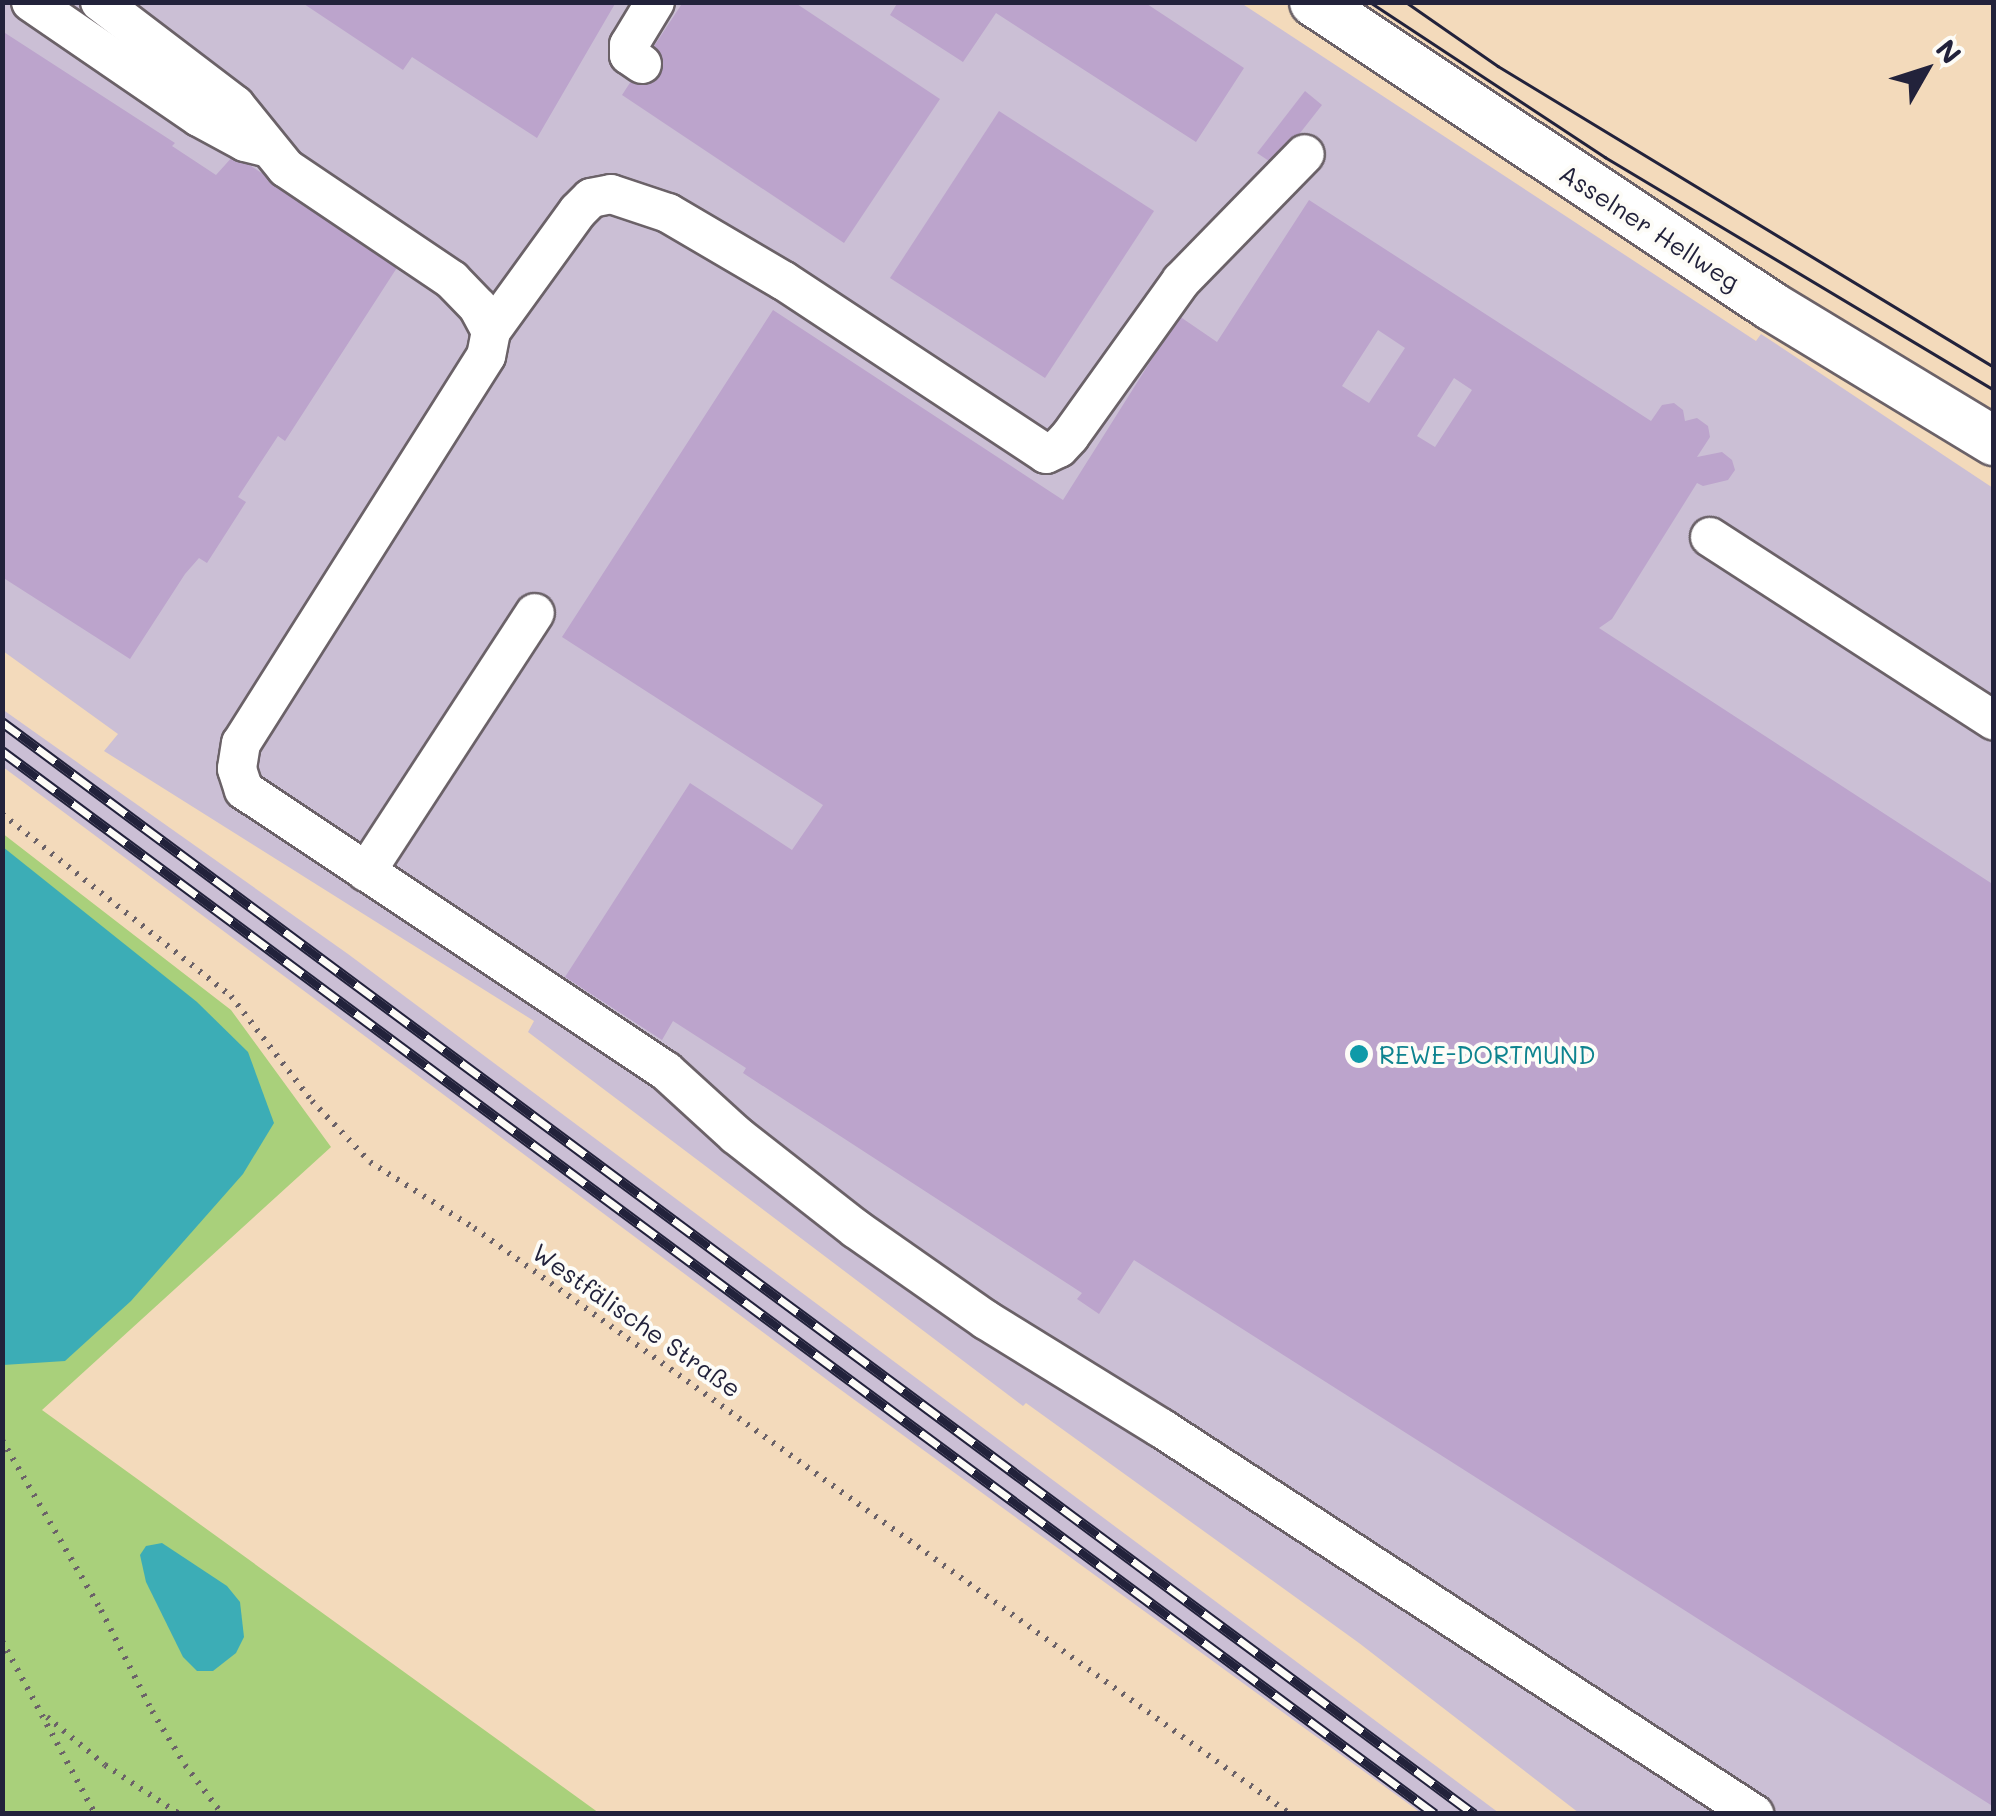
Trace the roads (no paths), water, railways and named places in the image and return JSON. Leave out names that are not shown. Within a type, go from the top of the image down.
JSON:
[{"type":"main road","name":"Asselner Hellweg","points":[[1314,2],[1771,306],[1994,441]]},
{"type":"lane","points":[[30,2],[199,117],[245,142],[265,147]]},
{"type":"lane","points":[[100,2],[235,105],[265,147],[286,168],[452,280],[478,306],[491,331]]},
{"type":"lane","points":[[642,64],[630,55],[630,45],[655,2]]},
{"type":"lane","points":[[1305,154],[1181,281],[1070,436],[1046,454],[784,280],[668,213],[611,194],[592,198],[578,210],[491,331],[486,356],[241,743],[237,770],[244,790],[666,1070],[751,1147],[986,1320],[1178,1438],[1754,1814]]},
{"type":"lane","points":[[1710,537],[1994,721]]},
{"type":"lane","points":[[366,872],[535,613]]},
{"type":"water","points":[[3,847],[197,1002],[248,1052],[274,1123],[243,1174],[131,1301],[65,1361],[3,1365]]},
{"type":"water","points":[[162,1543],[227,1586],[240,1602],[244,1637],[236,1653],[213,1671],[197,1671],[183,1657],[146,1582],[140,1555],[146,1546]]},
{"type":"tram line","points":[[1370,2],[1605,157],[1994,390]]},
{"type":"tram line","points":[[1406,2],[1498,66],[1994,367]]},
{"type":"railway","points":[[2,722],[1474,1814]]},
{"type":"railway","points":[[2,751],[1435,1814]]},
{"type":"place","name":"REWE-DORTMUND","points":[[1359,1054]]}]
